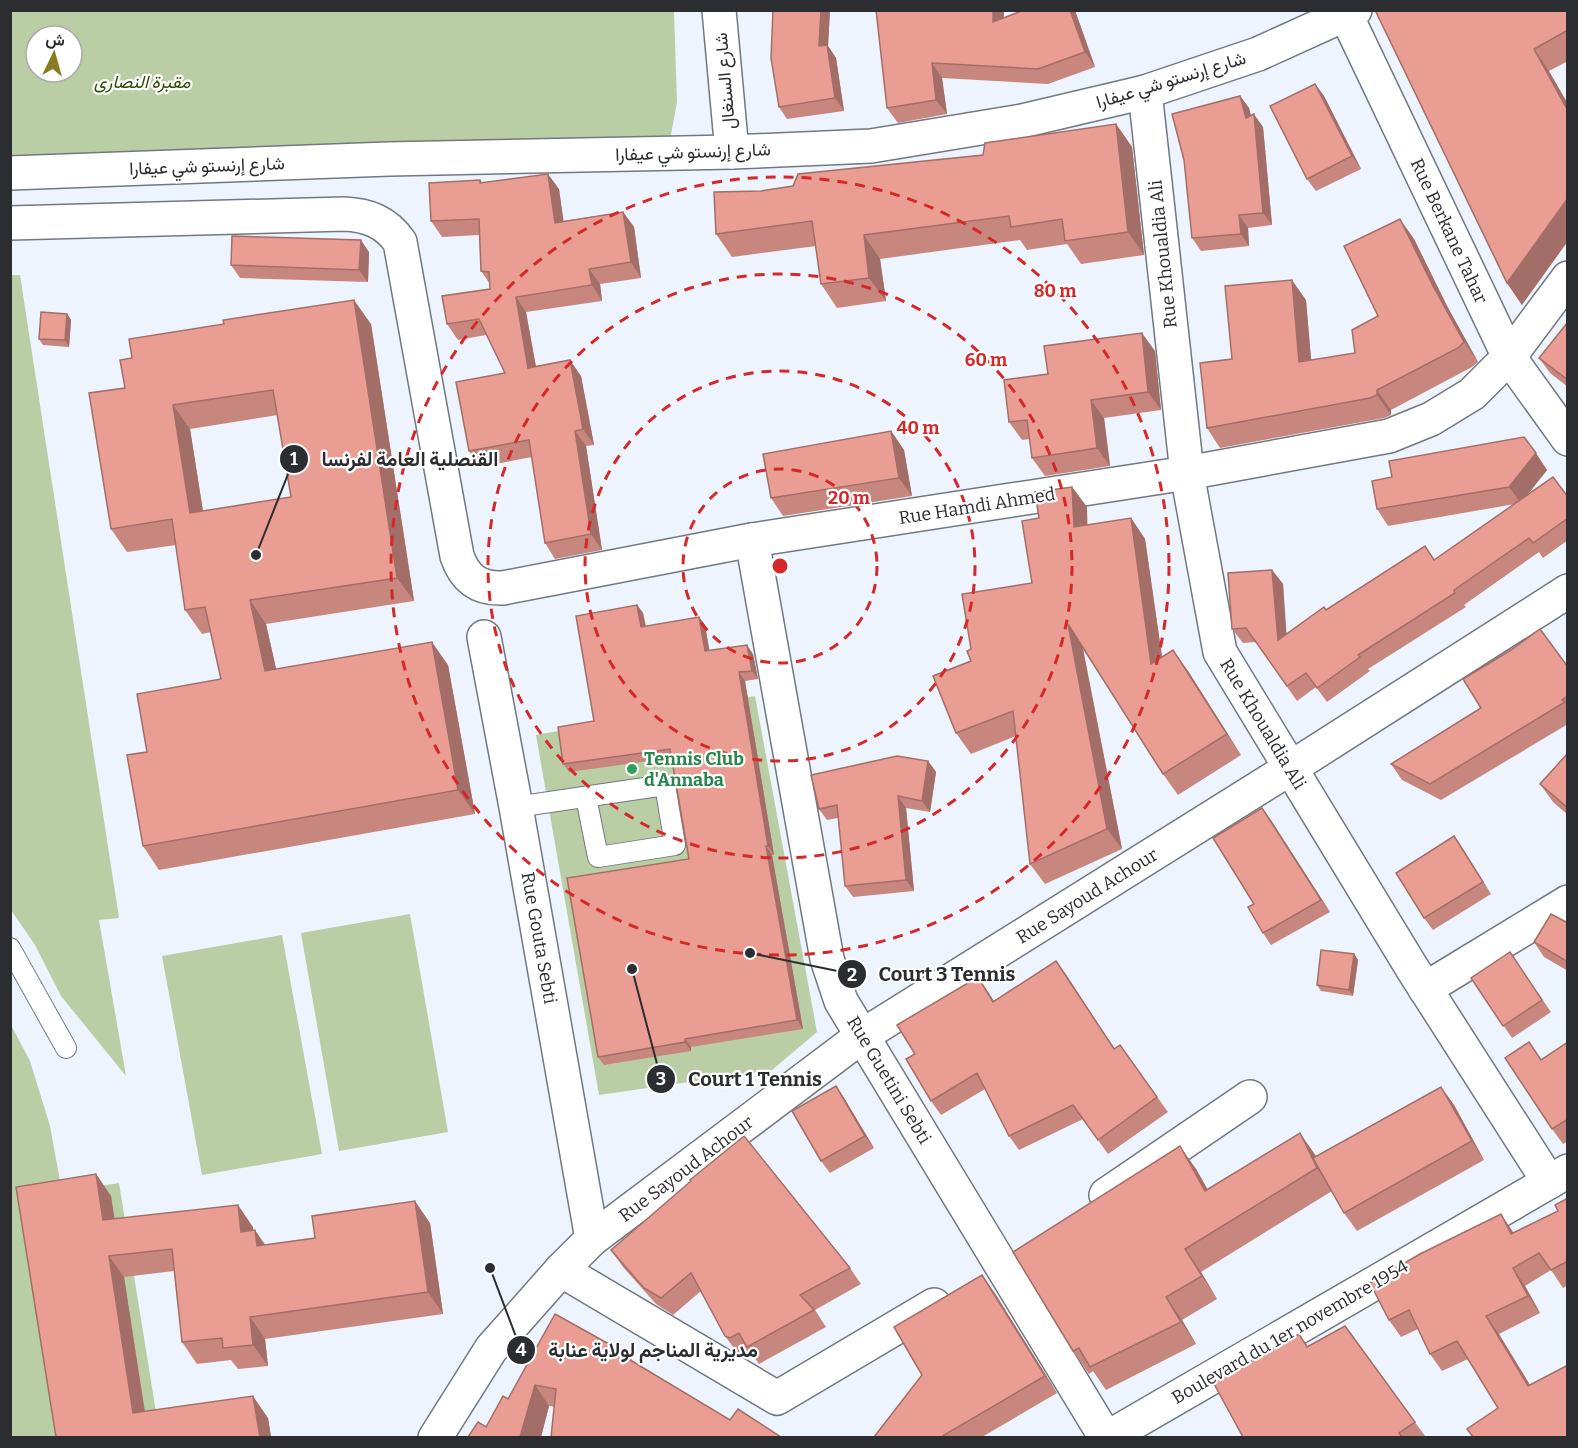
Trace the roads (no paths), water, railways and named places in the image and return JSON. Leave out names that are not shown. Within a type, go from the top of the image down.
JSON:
[{"type":"main road","name":"شارع السنغال","points":[[719,10],[732,152]]},
{"type":"main road","name":"شارع إرنستو شي عيفارا","points":[[10,173],[389,159],[732,152],[871,146],[1022,121],[1145,92],[1258,54],[1351,13]]},
{"type":"main road","name":"Rue Berkane Tahar","points":[[1351,13],[1509,357],[1568,439]]},
{"type":"main road","name":"Rue Khoualdia Ali","points":[[1145,92],[1187,473],[1220,652],[1289,769],[1425,989],[1558,1177]]},
{"type":"main road","name":"Rue Hamdi Ahmed","points":[[10,223],[344,214],[358,215],[384,224],[400,242],[457,556],[469,579],[491,588],[503,588],[752,540],[1187,473],[1389,436],[1431,419],[1472,394],[1509,357],[1568,278]]},
{"type":"main road","name":"Rue Guetini Sebti","points":[[752,540],[827,958],[841,1002],[1011,1258],[1106,1437]]},
{"type":"main road","name":"Rue Sayoud Achour","points":[[435,1437],[491,1349],[561,1270],[592,1239],[862,1036],[1289,769],[1568,591]]},
{"type":"main road","name":"Rue Gouta Sebti","points":[[484,637],[592,1239]]},
{"type":"main road","points":[[1425,989],[1568,902]]},
{"type":"main road","points":[[1081,1211],[1250,1097]]},
{"type":"main road","name":"Boulevard du 1er novembre 1954","points":[[1106,1437],[1558,1177]]},
{"type":"main road","points":[[561,1270],[777,1398],[1011,1258]]},
{"type":"lane","points":[[516,807],[665,785],[675,845],[598,857],[586,797]]},
{"type":"lane","points":[[10,948],[66,1048]]},
{"type":"place","name":"القنصلية العامة لفرنسا","points":[[256,555]]},
{"type":"place","name":"Tennis Club d'Annaba","points":[[632,769]]},
{"type":"place","name":"Court 3 Tennis","points":[[750,953]]},
{"type":"place","name":"Court 1 Tennis","points":[[632,969]]},
{"type":"place","name":"مديرية المناجم لولاية عنابة","points":[[490,1268]]},
{"type":"park label","name":"مقبرة النصارى","points":[[142,82]]}]
